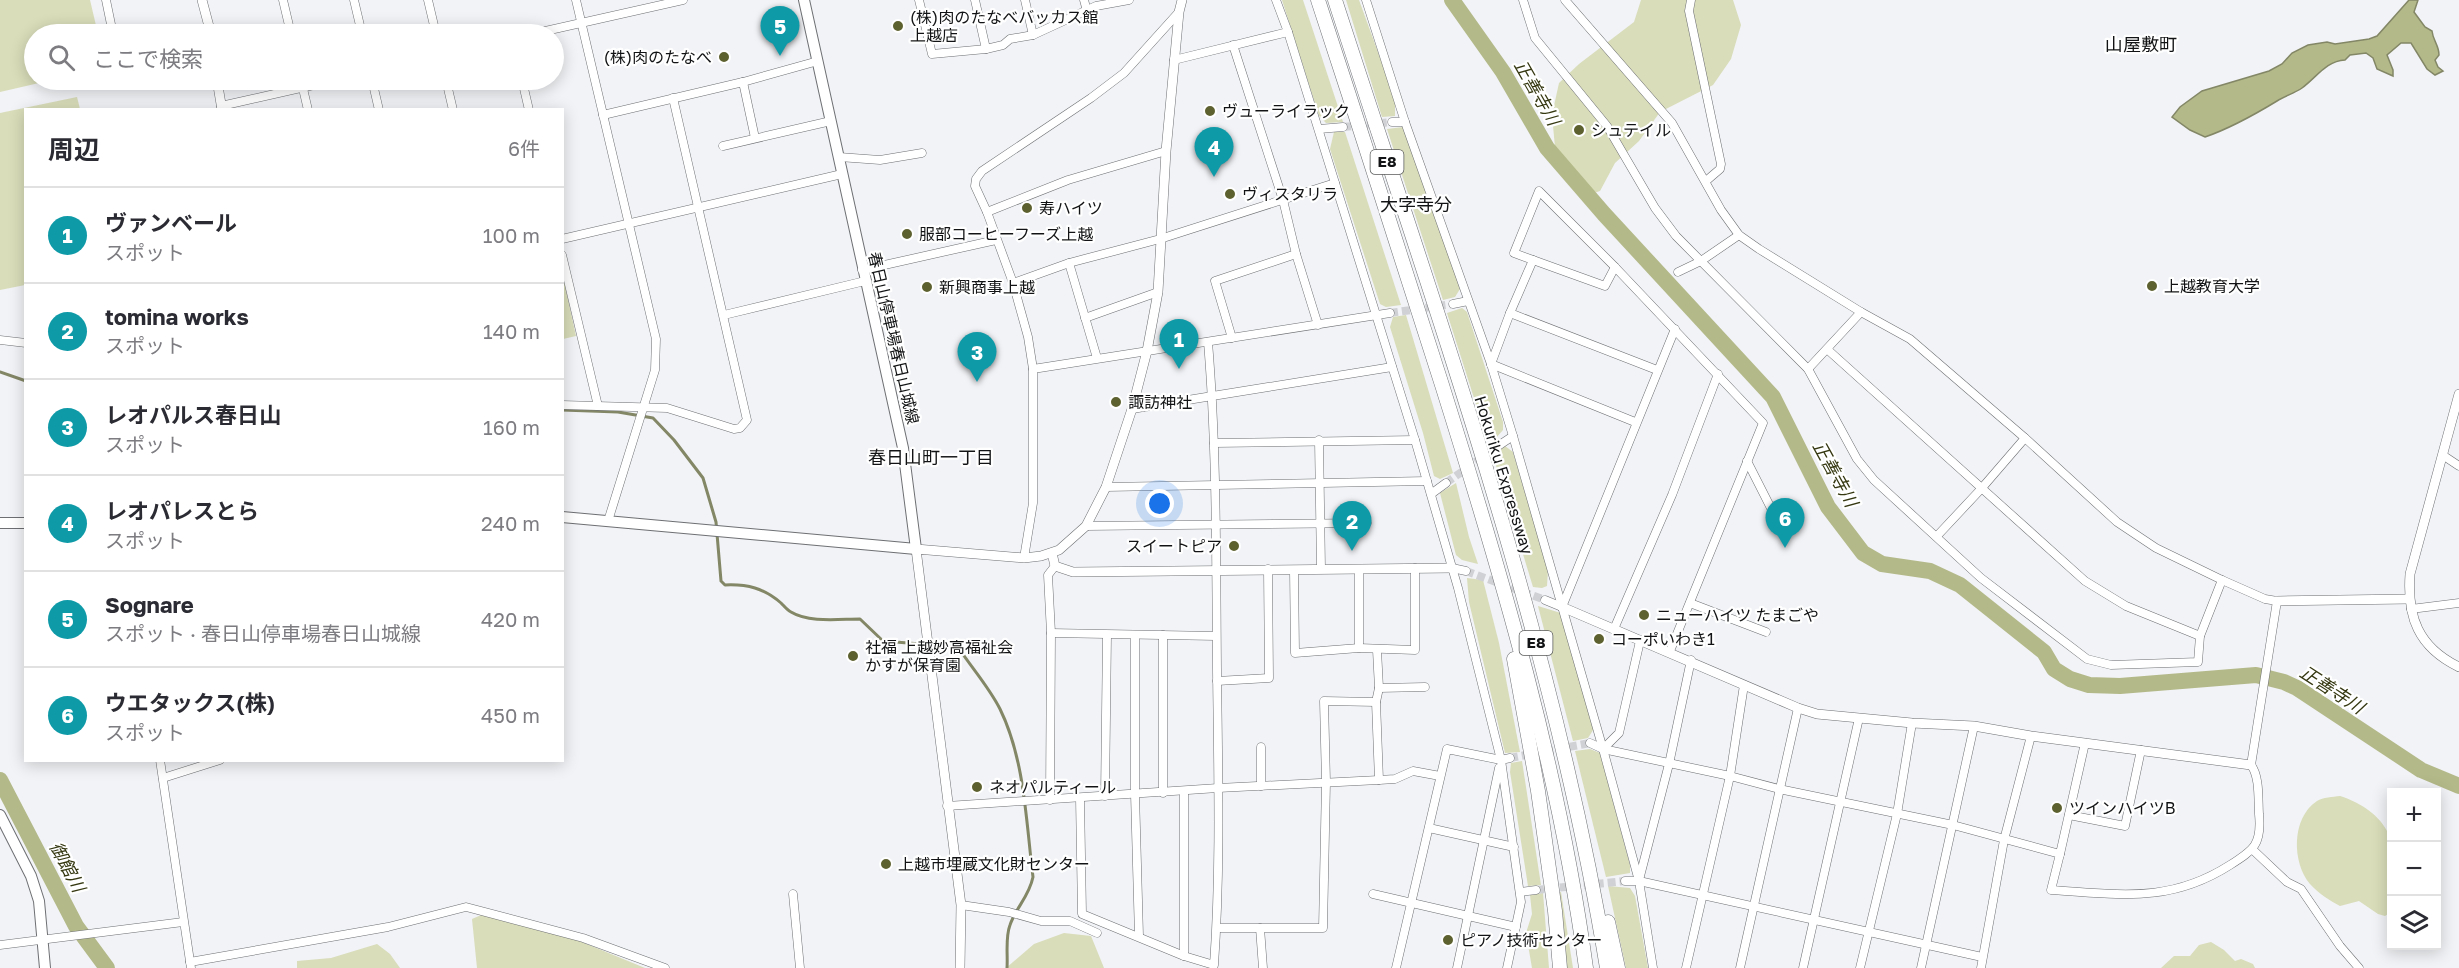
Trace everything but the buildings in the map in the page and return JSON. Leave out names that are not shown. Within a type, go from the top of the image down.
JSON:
[{"type":"highway","name":"Hokuriku Expressway","points":[[1318,0],[1472,479],[1524,662],[1552,779],[1587,968]]},
{"type":"highway","name":"Hokuriku Expressway","points":[[1335,0],[1488,475],[1544,670],[1584,843],[1607,968]]},
{"type":"highway","points":[[1472,479],[1477,509],[1506,618],[1526,719],[1553,901],[1560,968]]},
{"type":"highway","points":[[1567,766],[1618,968]]},
{"type":"main road","name":"春日山停車場春日山城線","points":[[804,0],[863,276],[903,448],[916,549]]},
{"type":"main road","points":[[564,517],[916,549]]},
{"type":"main road","points":[[0,524],[24,523]]},
{"type":"main road","points":[[0,815],[31,876],[39,901],[45,968]]},
{"type":"street","points":[[105,0],[111,24]]},
{"type":"street","points":[[202,0],[208,24]]},
{"type":"street","points":[[283,0],[289,24]]},
{"type":"street","points":[[354,0],[360,24]]},
{"type":"street","points":[[428,0],[434,24]]},
{"type":"street","points":[[576,0],[656,339],[655,370],[608,521]]},
{"type":"street","points":[[564,27],[683,0]]},
{"type":"street","points":[[919,0],[932,54],[986,49],[1003,45],[1010,39],[1033,35],[1096,6],[1129,0]]},
{"type":"street","points":[[975,0],[986,49]]},
{"type":"street","points":[[1025,0],[1033,35]]},
{"type":"street","points":[[1084,0],[1087,11]]},
{"type":"street","points":[[960,968],[961,905],[916,549],[1024,558],[1052,553],[1068,544],[1086,526],[1106,487],[1132,409],[1147,351],[1158,292],[1166,151],[1182,0]]},
{"type":"street","points":[[1276,0],[1288,32],[1431,494],[1501,760],[1521,902],[1507,968]]},
{"type":"street","points":[[1366,0],[1405,122],[1491,364],[1513,436],[1639,881],[1654,968]]},
{"type":"street","points":[[1523,0],[1535,38],[1607,126],[1654,208],[1676,236],[1808,369],[1857,459],[1874,480],[1981,578],[2094,662],[2110,665],[2198,662],[2199,636],[2222,580]]},
{"type":"street","points":[[1565,0],[1672,123],[1721,210],[1739,235],[1861,312],[1910,339],[2025,438],[2117,522],[2156,548],[2265,599],[2410,604],[2459,603]]},
{"type":"street","points":[[1691,0],[1689,11],[1721,164],[1720,169],[1706,181]]},
{"type":"street","points":[[1024,558],[1032,503],[1033,369],[1028,337],[1013,284],[975,186],[976,178],[982,171],[1091,98],[1124,73],[1179,12]]},
{"type":"street","points":[[1174,60],[1288,32]]},
{"type":"street","points":[[1233,45],[1283,200],[1296,254],[1318,325]]},
{"type":"street","points":[[603,115],[743,82],[818,61]]},
{"type":"street","points":[[743,82],[754,138]]},
{"type":"street","points":[[219,90],[222,108],[280,90]]},
{"type":"street","points":[[304,90],[308,108]]},
{"type":"street","points":[[374,90],[379,108]]},
{"type":"street","points":[[448,90],[453,108]]},
{"type":"street","points":[[524,90],[529,108]]},
{"type":"street","points":[[564,405],[667,408],[734,429],[745,424],[747,414],[673,98]]},
{"type":"street","points":[[723,146],[831,121]]},
{"type":"street","points":[[1392,122],[1405,122]]},
{"type":"street","points":[[1318,129],[1344,127]]},
{"type":"street","points":[[987,212],[1068,180],[1166,151]]},
{"type":"street","points":[[839,157],[880,159],[922,153]]},
{"type":"street","points":[[564,238],[842,174]]},
{"type":"street","points":[[1013,284],[1069,263],[1160,239],[1335,183]]},
{"type":"street","points":[[1615,267],[1605,286],[1514,253],[1539,191],[1615,267],[1675,329],[1763,423],[1670,651]]},
{"type":"street","points":[[1678,272],[1701,261],[1739,235]]},
{"type":"street","points":[[724,315],[996,240]]},
{"type":"street","points":[[1232,338],[1215,281],[1296,254]]},
{"type":"street","points":[[1491,364],[1533,260]]},
{"type":"street","points":[[564,263],[598,406]]},
{"type":"street","points":[[1069,263],[1097,358]]},
{"type":"street","points":[[1085,318],[1158,292]]},
{"type":"street","points":[[1453,304],[1468,301]]},
{"type":"street","points":[[1808,369],[1861,312]]},
{"type":"street","points":[[1033,369],[1390,313]]},
{"type":"street","points":[[1510,313],[1657,370]]},
{"type":"street","points":[[1562,607],[1635,422],[1675,329]]},
{"type":"street","points":[[0,340],[24,343]]},
{"type":"street","points":[[1080,798],[1082,914],[1184,956],[1214,964],[1217,928],[1217,681],[1214,443],[1208,342]]},
{"type":"street","points":[[1827,351],[2085,580],[2126,606],[2199,636]]},
{"type":"street","points":[[1491,364],[1635,422]]},
{"type":"street","points":[[1132,409],[1392,367]]},
{"type":"street","points":[[1614,629],[1672,495],[1718,374]]},
{"type":"street","points":[[2459,394],[2444,456],[2429,500],[2410,574],[2410,604],[2417,628],[2428,644],[2459,667]]},
{"type":"street","points":[[1498,446],[1513,436]]},
{"type":"street","points":[[1937,536],[2025,438]]},
{"type":"street","points":[[1319,440],[1322,569]]},
{"type":"street","points":[[1214,443],[1415,440]]},
{"type":"street","points":[[2444,456],[2459,466]]},
{"type":"street","points":[[1747,461],[1777,520]]},
{"type":"street","points":[[1106,487],[1427,481]]},
{"type":"street","points":[[1431,494],[1446,483]]},
{"type":"street","points":[[1086,526],[1367,523]]},
{"type":"street","points":[[1052,553],[1055,566]]},
{"type":"street","points":[[1055,566],[1073,572],[1415,568],[1452,568],[1466,571]]},
{"type":"street","points":[[1050,800],[1051,633],[1048,575],[1055,566]]},
{"type":"street","points":[[1294,570],[1295,653],[1359,648],[1414,650],[1415,568]]},
{"type":"street","points":[[1217,681],[1269,678],[1268,569]]},
{"type":"street","points":[[1359,569],[1359,648]]},
{"type":"street","points":[[1545,600],[1640,641],[1670,651],[1798,708],[1817,714],[1974,726],[2031,736],[2141,750],[2251,765],[2255,770],[2260,820],[2259,839],[2253,850],[2200,881],[2163,892],[2140,895],[2051,890],[2085,743]]},
{"type":"street","points":[[2251,765],[2277,601]]},
{"type":"street","points":[[1690,603],[1766,632]]},
{"type":"street","points":[[1051,633],[1216,636]]},
{"type":"street","points":[[1105,796],[1107,635]]},
{"type":"street","points":[[1163,635],[1163,793]]},
{"type":"street","points":[[1135,636],[1135,794],[1139,936]]},
{"type":"street","points":[[1603,749],[1619,733],[1640,641]]},
{"type":"street","points":[[1377,650],[1379,780]]},
{"type":"street","points":[[1639,881],[1669,764],[1690,660]]},
{"type":"street","points":[[1686,968],[1730,776],[1744,685]]},
{"type":"street","points":[[1378,688],[1425,687]]},
{"type":"street","points":[[1217,928],[1323,928],[1326,782],[1324,701],[1376,702]]},
{"type":"street","points":[[1740,968],[1798,708]]},
{"type":"street","points":[[1803,968],[1859,718]]},
{"type":"street","points":[[1860,968],[1897,813],[1912,723]]},
{"type":"street","points":[[1921,968],[1974,726]]},
{"type":"street","points":[[1981,968],[2004,840],[2031,736]]},
{"type":"street","points":[[1590,743],[1603,749],[1730,776],[1779,789],[1953,825],[2060,854]]},
{"type":"street","points":[[1261,786],[1262,747]]},
{"type":"street","points":[[1396,968],[1413,903],[1447,749],[1501,760],[1510,758]]},
{"type":"street","points":[[2069,815],[2125,826],[2141,750]]},
{"type":"street","points":[[1457,968],[1501,760]]},
{"type":"street","points":[[160,762],[190,965],[388,927],[466,907],[584,938],[665,968]]},
{"type":"street","points":[[163,778],[214,762]]},
{"type":"street","points":[[947,806],[1395,779],[1413,771],[1440,776]]},
{"type":"street","points":[[1184,791],[1184,956]]},
{"type":"street","points":[[1429,828],[1514,847]]},
{"type":"street","points":[[2253,850],[2287,882],[2301,890],[2340,946],[2359,968]]},
{"type":"street","points":[[1625,881],[1639,881],[1982,957]]},
{"type":"street","points":[[1520,892],[1536,890]]},
{"type":"street","points":[[793,894],[800,968]]},
{"type":"street","points":[[1372,894],[1516,927]]},
{"type":"street","points":[[961,905],[1009,912],[1041,921],[1070,921],[1097,933]]},
{"type":"street","points":[[0,945],[183,922]]},
{"type":"street","points":[[1260,928],[1263,968]]},
{"type":"shaded area","points":[[0,0],[90,0],[96,24],[24,24],[24,86],[0,92]]},
{"type":"shaded area","points":[[1282,0],[1303,0],[1343,122],[1326,123],[1319,116]]},
{"type":"shaded area","points":[[1346,0],[1359,0],[1395,99],[1395,116],[1382,117]]},
{"type":"shaded area","points":[[1641,0],[1733,0],[1741,25],[1731,59],[1713,85],[1660,112],[1639,141],[1615,163],[1600,191],[1580,195],[1567,176],[1555,147],[1552,115],[1559,83],[1579,64],[1634,22]]},
{"type":"shaded area","points":[[2409,0],[2418,0],[2414,12],[2425,27],[2432,31],[2438,48],[2439,55],[2435,60],[2443,71],[2435,75],[2427,69],[2411,43],[2401,43],[2387,55],[2393,76],[2377,69],[2373,58],[2366,53],[2350,55],[2345,60],[2327,66],[2299,90],[2224,130],[2205,137],[2172,117],[2180,107],[2202,91],[2269,71],[2282,64],[2292,53],[2308,45],[2327,42],[2335,44],[2377,36]]},
{"type":"shaded area","points":[[77,97],[80,108],[24,108]]},
{"type":"shaded area","points":[[24,108],[24,285],[0,290],[0,113]]},
{"type":"shaded area","points":[[1403,127],[1409,132],[1460,289],[1455,297],[1443,300],[1387,129]]},
{"type":"shaded area","points":[[1334,132],[1345,132],[1401,305],[1386,307],[1380,304],[1330,149]]},
{"type":"shaded area","points":[[564,281],[576,336],[564,339]]},
{"type":"shaded area","points":[[1462,308],[1467,312],[1503,422],[1503,430],[1495,439],[1487,439],[1447,313]]},
{"type":"shaded area","points":[[1406,315],[1453,473],[1440,479],[1434,476],[1390,327],[1393,317]]},
{"type":"shaded area","points":[[1505,446],[1513,452],[1548,570],[1547,586],[1542,588],[1533,587],[1493,456]]},
{"type":"shaded area","points":[[1456,483],[1478,564],[1462,560],[1456,555],[1440,493]]},
{"type":"shaded area","points":[[1467,578],[1483,580],[1499,643],[1520,752],[1505,753],[1469,602]]},
{"type":"shaded area","points":[[1538,606],[1564,614],[1595,727],[1588,738],[1573,741]]},
{"type":"shaded area","points":[[1590,749],[1600,753],[1630,865],[1630,873],[1606,877],[1575,751]]},
{"type":"shaded area","points":[[1522,761],[1541,885],[1528,886],[1510,772],[1511,763]]},
{"type":"shaded area","points":[[2340,796],[2355,802],[2376,816],[2386,829],[2387,915],[2385,916],[2359,901],[2340,906],[2321,894],[2304,875],[2297,853],[2302,818],[2317,801]]},
{"type":"shaded area","points":[[1608,886],[1630,888],[1635,896],[1648,968],[1626,968]]},
{"type":"shaded area","points":[[1557,892],[1561,892],[1573,968],[1564,968]]},
{"type":"shaded area","points":[[1543,893],[1549,968],[1532,968],[1526,933],[1532,914],[1530,895]]},
{"type":"shaded area","points":[[486,913],[577,940],[645,968],[477,968],[472,919]]},
{"type":"shaded area","points":[[1064,933],[1091,936],[1104,968],[1006,968],[1034,944]]},
{"type":"shaded area","points":[[2211,942],[2235,961],[2241,959],[2253,964],[2255,968],[2161,968],[2174,956],[2190,956],[2199,945]]},
{"type":"shaded area","points":[[377,944],[390,954],[400,968],[297,968],[297,961],[331,958]]},
{"type":"waterway","name":"正善寺川","points":[[1452,0],[1503,72],[1547,148],[1604,214],[1773,397],[1828,507],[1863,553],[1882,564],[1930,571],[1960,585],[2044,652],[2054,669],[2070,679],[2089,685],[2120,686],[2256,675],[2284,682],[2297,688],[2421,770],[2459,786]]},
{"type":"waterway","points":[[0,372],[24,380]]},
{"type":"waterway","points":[[564,410],[618,412],[653,418],[674,440],[703,478],[716,522],[721,581],[725,585],[741,585],[762,590],[790,611],[806,618],[860,619],[883,641],[958,647],[996,701],[1015,749],[1020,770],[1033,877],[1029,890],[1008,930],[1007,968]]},
{"type":"waterway","name":"御館川","points":[[0,780],[76,926],[107,968]]},
{"type":"tunnel","points":[[1343,127],[1392,122]]},
{"type":"tunnel","points":[[1390,313],[1453,304]]},
{"type":"tunnel","points":[[1446,483],[1498,446]]},
{"type":"tunnel","points":[[1466,571],[1545,600]]},
{"type":"tunnel","points":[[1510,758],[1590,743]]},
{"type":"tunnel","points":[[1536,890],[1625,881]]},
{"type":"place","name":"(株)肉のたなべバッカス館 上越店","points":[[898,26]]},
{"type":"place","name":"Sognare","points":[[780,56]]},
{"type":"place","name":"(株)肉のたなべ","points":[[724,57]]},
{"type":"place","name":"ヴューライラック","points":[[1210,111]]},
{"type":"place","name":"シュテイル","points":[[1579,130]]},
{"type":"place","name":"レオパレスとら","points":[[1214,177]]},
{"type":"place","name":"ヴィスタリラ","points":[[1230,194]]},
{"type":"place","name":"寿ハイツ","points":[[1027,208]]},
{"type":"place","name":"服部コーヒーフーズ上越","points":[[907,234]]},
{"type":"place","name":"上越教育大学","points":[[2152,286]]},
{"type":"place","name":"新興商事上越","points":[[927,287]]},
{"type":"place","name":"ヴァンベール","points":[[1179,369]]},
{"type":"place","name":"レオパルス春日山","points":[[977,382]]},
{"type":"place","name":"諏訪神社","points":[[1116,402]]},
{"type":"place","name":"スイートピア","points":[[1234,546]]},
{"type":"place","name":"ウエタックス(株)","points":[[1785,548]]},
{"type":"place","name":"tomina works","points":[[1352,551]]},
{"type":"place","name":"ニューハイツ たまごや","points":[[1644,615]]},
{"type":"place","name":"コーポいわき1","points":[[1599,639]]},
{"type":"place","name":"社福 上越妙高福祉会 かすが保育園","points":[[853,656]]},
{"type":"place","name":"ネオパルティール","points":[[977,787]]},
{"type":"place","name":"ツインハイツB","points":[[2057,808]]},
{"type":"place","name":"上越市埋蔵文化財センター","points":[[886,864]]},
{"type":"place","name":"ピアノ技術センター","points":[[1448,940]]},
{"type":"district","name":"山屋敷町","points":[[2141,45]]},
{"type":"district","name":"大字寺分","points":[[1416,205]]},
{"type":"district","name":"春日山町一丁目","points":[[931,458]]}]
